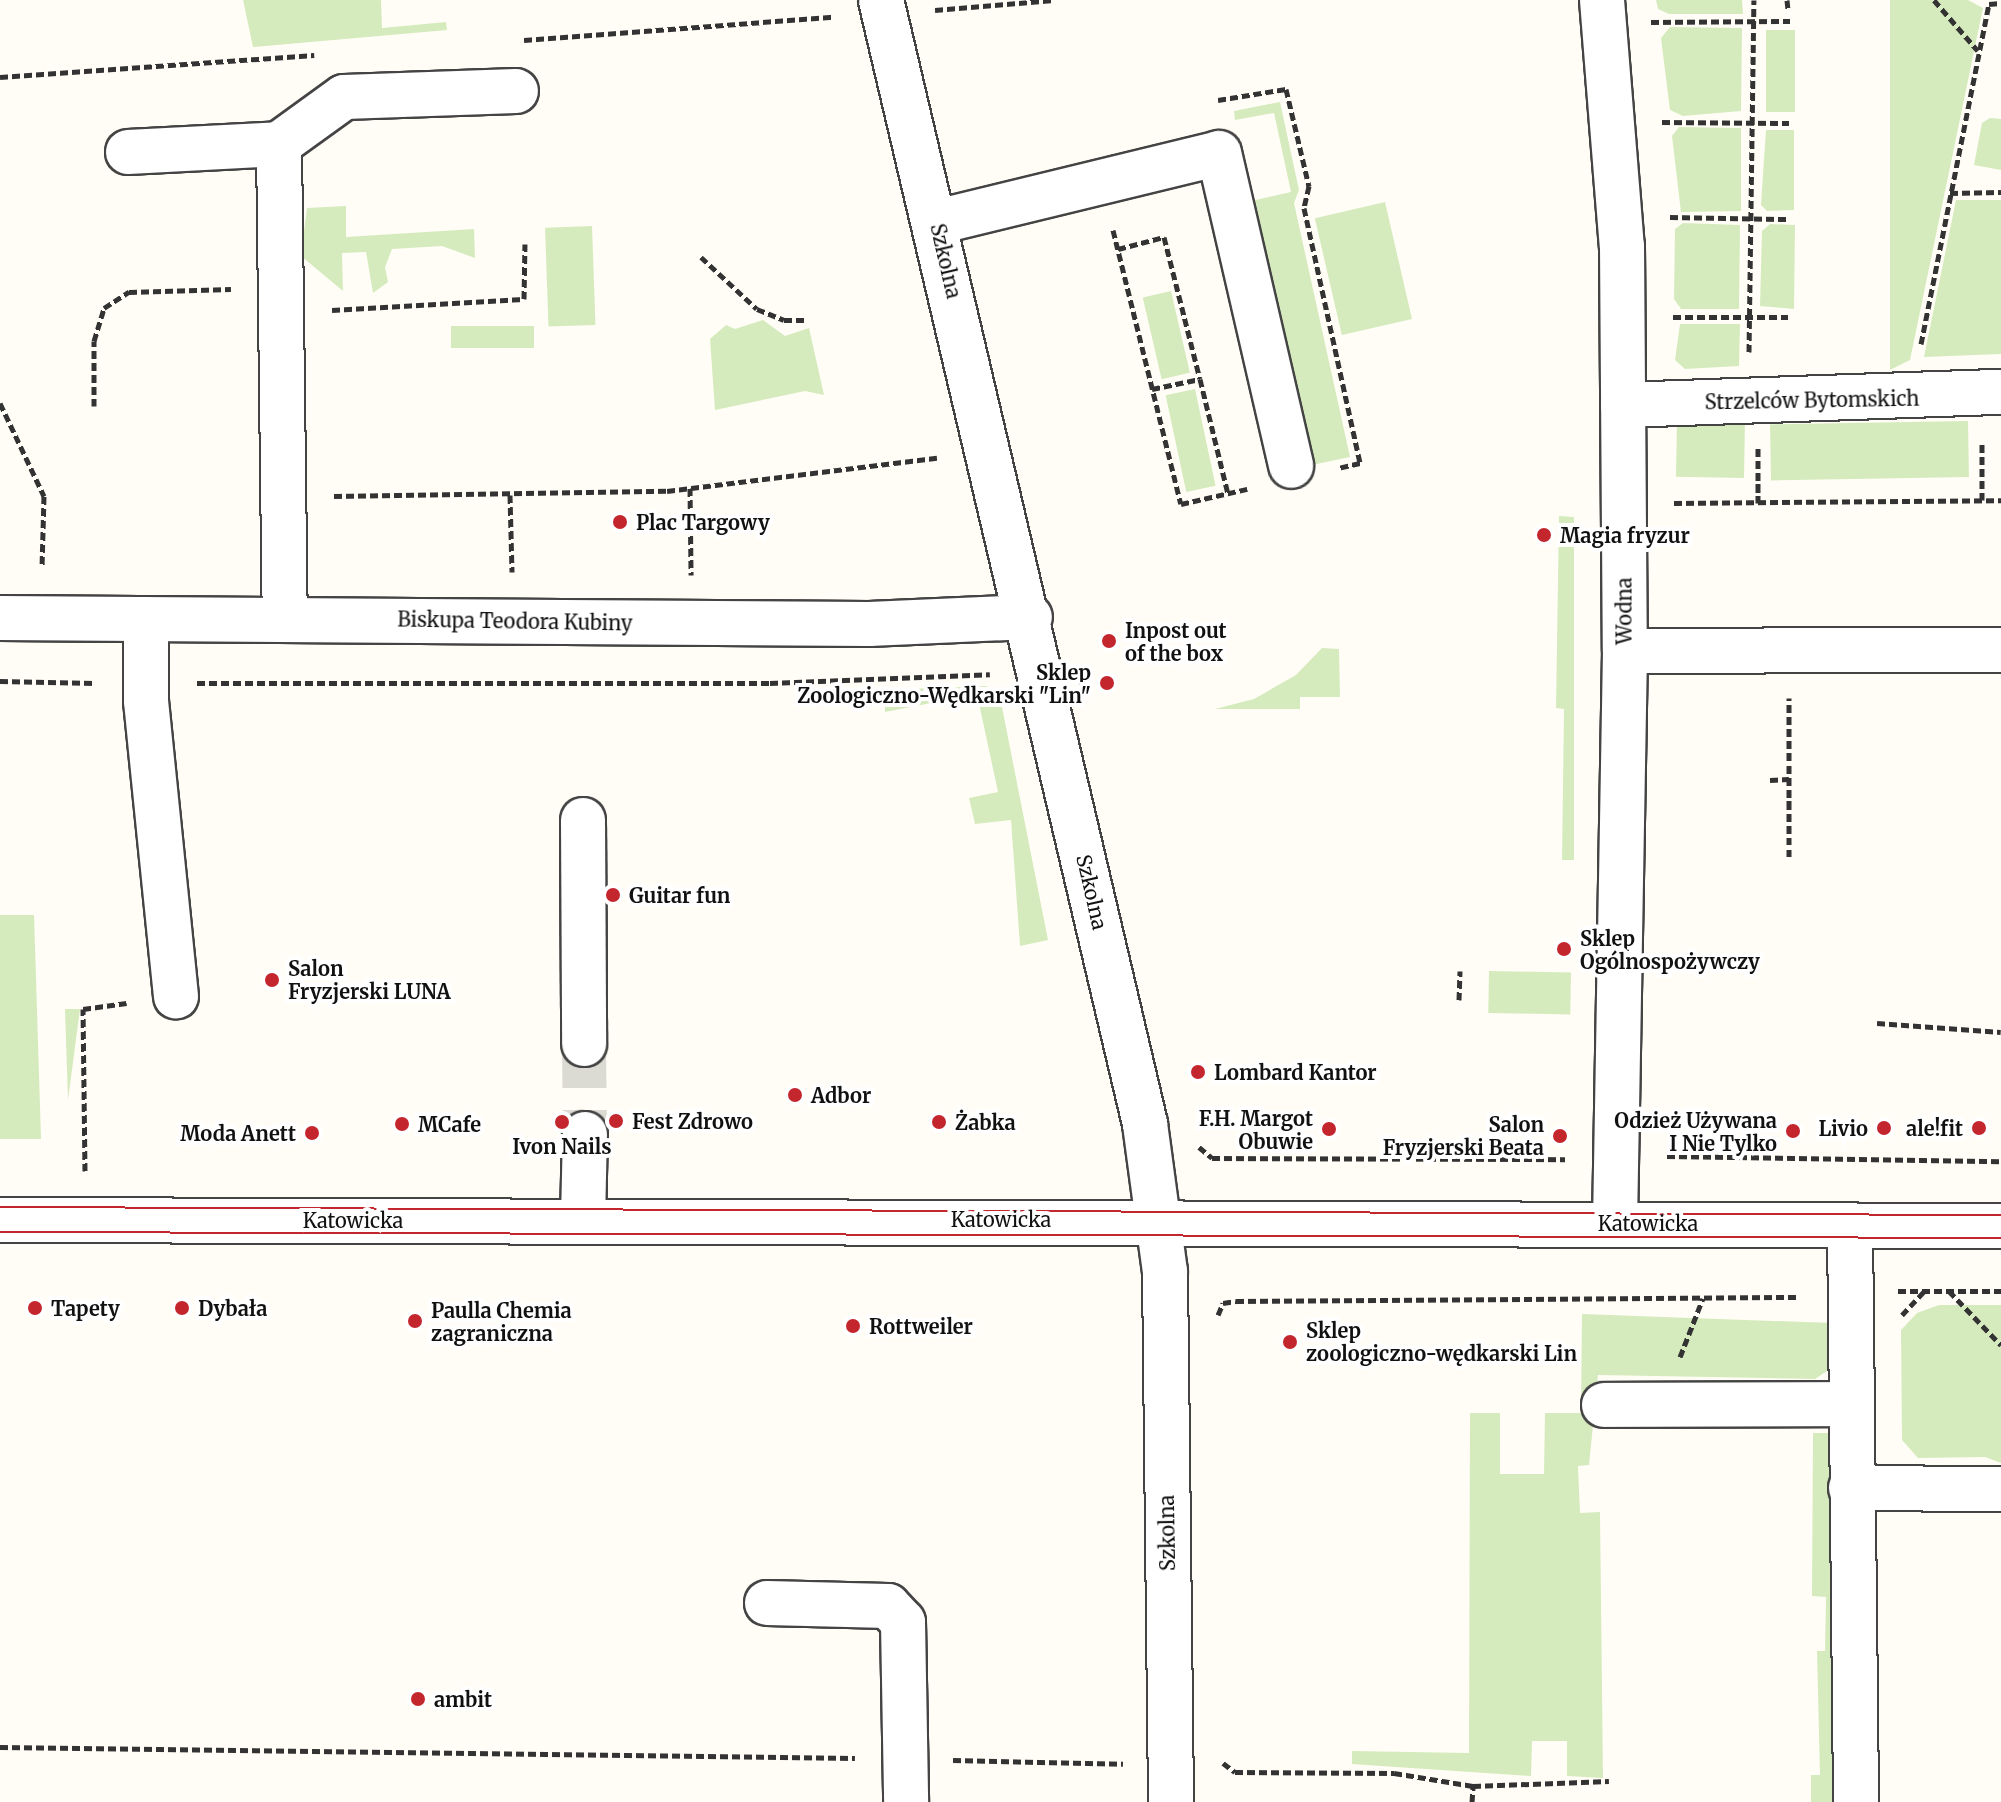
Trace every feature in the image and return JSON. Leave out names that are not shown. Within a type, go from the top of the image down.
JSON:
[{"type":"street","name":"Szkolna","points":[[881,0],[1030,617],[1145,1124],[1165,1271],[1171,1802]]},
{"type":"street","name":"Wodna","points":[[1602,0],[1619,203],[1623,405],[1625,651],[1615,1223]]},
{"type":"street","points":[[128,152],[279,144],[344,97],[516,91]]},
{"type":"street","points":[[279,144],[285,619]]},
{"type":"street","points":[[937,222],[1219,153],[1291,466]]},
{"type":"street","name":"Strzelców Bytomskich","points":[[1623,405],[1753,417],[1906,399],[2001,392]]},
{"type":"street","name":"Biskupa Teodora Kubiny","points":[[21,619],[883,624],[1030,617]]},
{"type":"street","points":[[146,619],[146,684],[176,996]]},
{"type":"street","points":[[1625,651],[2001,650]]},
{"type":"street","points":[[583,820],[584,1044]]},
{"type":"street","points":[[583,1220],[585,1134]]},
{"type":"street","name":"Katowicka","points":[[0,1220],[1156,1219],[2001,1226]]},
{"type":"street","points":[[1850,1225],[1849,1404],[1856,1802]]},
{"type":"street","points":[[1604,1405],[1849,1404]]},
{"type":"street","points":[[1851,1488],[2001,1489]]},
{"type":"street","points":[[767,1603],[888,1606],[903,1622],[906,1802]]},
{"type":"path","points":[[1754,0],[1749,316],[1758,503]]},
{"type":"path","points":[[1787,0],[1788,9]]},
{"type":"path","points":[[1934,0],[1979,51]]},
{"type":"path","points":[[1906,399],[1989,4],[2001,3]]},
{"type":"path","points":[[931,10],[935,25]]},
{"type":"path","points":[[1647,22],[1790,21]]},
{"type":"path","points":[[1657,122],[1789,123]]},
{"type":"path","points":[[1949,193],[2001,192]]},
{"type":"path","points":[[1663,217],[1789,219]]},
{"type":"path","points":[[1118,249],[1164,237],[1228,494]]},
{"type":"path","points":[[281,364],[309,322],[331,310],[524,299],[525,244]]},
{"type":"path","points":[[701,257],[757,309],[784,320],[807,320]]},
{"type":"path","points":[[94,406],[96,325],[115,299],[165,289],[280,289]]},
{"type":"path","points":[[1664,317],[1788,317]]},
{"type":"path","points":[[1152,389],[1200,379]]},
{"type":"path","points":[[0,403],[44,496],[21,619]]},
{"type":"path","points":[[1982,441],[1982,500]]},
{"type":"path","points":[[333,496],[510,495],[690,488],[945,457]]},
{"type":"path","points":[[690,488],[691,581]]},
{"type":"path","points":[[510,495],[512,579]]},
{"type":"path","points":[[1666,503],[2001,500]]},
{"type":"path","points":[[0,681],[146,684],[998,678]]},
{"type":"path","points":[[1789,687],[1789,857]]},
{"type":"path","points":[[1770,780],[1789,779]]},
{"type":"path","points":[[1459,1000],[1460,971]]},
{"type":"path","points":[[85,1220],[83,1009],[176,996]]},
{"type":"path","points":[[1877,1023],[2001,1032]]},
{"type":"path","points":[[1187,1137],[1212,1158],[1568,1159],[1575,1153]]},
{"type":"path","points":[[1659,1148],[1675,1160],[1702,1162],[2001,1161]]},
{"type":"path","points":[[1882,1291],[2001,1291]]},
{"type":"path","points":[[1893,1326],[1924,1291]]},
{"type":"path","points":[[1949,1291],[2001,1345]]},
{"type":"path","points":[[1217,1333],[1223,1303],[1236,1301],[1811,1297]]},
{"type":"path","points":[[0,1747],[1136,1762]]},
{"type":"path","points":[[1215,1751],[1235,1772],[1394,1773],[1473,1786],[1609,1781]]},
{"type":"path","points":[[1472,1802],[1473,1786]]},
{"type":"green space","points":[[243,0],[381,0],[382,28],[446,22],[447,30],[253,47]]},
{"type":"green space","points":[[1656,0],[1742,0],[1743,14],[1669,14],[1658,9]]},
{"type":"green space","points":[[1890,0],[1968,0],[1983,8],[1910,360],[1890,370]]},
{"type":"green space","points":[[1670,27],[1742,28],[1741,111],[1683,116],[1670,110],[1661,38]]},
{"type":"green space","points":[[1766,30],[1795,30],[1795,112],[1766,112]]},
{"type":"green space","points":[[1280,102],[1299,190],[1294,203],[1350,457],[1312,465],[1251,201],[1291,192],[1274,113],[1235,120],[1234,111]]},
{"type":"green space","points":[[1990,118],[2001,119],[2001,170],[1974,165],[1982,123]]},
{"type":"green space","points":[[1679,127],[1741,128],[1741,211],[1681,212],[1672,136]]},
{"type":"green space","points":[[1766,130],[1794,130],[1794,210],[1767,211],[1761,205]]},
{"type":"green space","points":[[1956,200],[2001,200],[2001,354],[1924,357]]},
{"type":"green space","points":[[1385,202],[1412,319],[1342,335],[1315,218]]},
{"type":"green space","points":[[346,206],[346,237],[474,229],[475,258],[442,246],[392,249],[385,267],[388,282],[373,293],[366,252],[342,253],[343,291],[301,256],[307,208]]},
{"type":"green space","points":[[1683,223],[1740,225],[1739,309],[1681,309],[1674,299],[1675,229]]},
{"type":"green space","points":[[1770,224],[1795,225],[1794,309],[1760,306],[1762,231]]},
{"type":"green space","points":[[592,226],[595,325],[548,327],[545,228]]},
{"type":"green space","points":[[1171,291],[1190,373],[1162,379],[1143,298]]},
{"type":"green space","points":[[763,320],[785,336],[809,328],[824,395],[805,391],[715,410],[710,339],[726,325],[735,329]]},
{"type":"green space","points":[[1680,324],[1740,324],[1739,366],[1685,369],[1675,360]]},
{"type":"green space","points":[[451,326],[534,326],[534,348],[451,348]]},
{"type":"green space","points":[[1195,389],[1216,486],[1186,492],[1166,395]]},
{"type":"green space","points":[[1677,419],[1745,420],[1744,478],[1676,477]]},
{"type":"green space","points":[[1968,421],[1969,477],[1771,480],[1770,424]]},
{"type":"green space","points":[[1559,516],[1574,517],[1574,860],[1562,860],[1564,709],[1556,708]]},
{"type":"green space","points":[[1322,648],[1339,649],[1340,697],[1300,697],[1300,709],[1215,709],[1254,699],[1296,675]]},
{"type":"green space","points":[[986,686],[1000,697],[1048,940],[1020,946],[1011,820],[975,824],[969,798],[998,792],[977,694],[885,712],[885,690]]},
{"type":"green space","points":[[0,915],[34,915],[41,1139],[0,1139]]},
{"type":"green space","points":[[1489,971],[1571,972],[1570,1014],[1488,1013]]},
{"type":"green space","points":[[65,1009],[80,1009],[68,1100]]},
{"type":"green space","points":[[1939,1305],[2001,1305],[2001,1463],[1985,1457],[1918,1458],[1902,1440],[1901,1330],[1917,1313]]},
{"type":"green space","points":[[1582,1314],[1832,1323],[1830,1369],[1815,1379],[1598,1375],[1589,1465],[1578,1466],[1580,1513],[1600,1512],[1603,1778],[1567,1776],[1567,1741],[1532,1741],[1531,1776],[1352,1764],[1352,1751],[1469,1753],[1470,1413],[1500,1413],[1500,1474],[1544,1474],[1545,1413],[1581,1413]]},
{"type":"green space","points":[[1813,1433],[1834,1433],[1834,1802],[1811,1802],[1811,1775],[1820,1775],[1817,1651],[1825,1651],[1826,1597],[1812,1596]]},
{"type":"tunnel","points":[[584,1044],[585,1134]]},
{"type":"tram line","points":[[0,1207],[2001,1215]]},
{"type":"tram line","points":[[0,1232],[2001,1238]]},
{"type":"place","name":"Plac Targowy","points":[[620,522]]},
{"type":"place","name":"Magia fryzur","points":[[1544,535]]},
{"type":"place","name":"Inpost out of the box","points":[[1109,641]]},
{"type":"place","name":"Sklep Zoologiczno-Wędkarski \"Lin\"","points":[[1107,683]]},
{"type":"place","name":"Guitar fun","points":[[613,895]]},
{"type":"place","name":"Sklep Ogólnospożywczy","points":[[1564,949]]},
{"type":"place","name":"Salon Fryzjerski LUNA","points":[[272,980]]},
{"type":"place","name":"Lombard Kantor","points":[[1198,1072]]},
{"type":"place","name":"Adbor","points":[[795,1095]]},
{"type":"place","name":"Fest Zdrowo","points":[[616,1121]]},
{"type":"place","name":"Ivon Nails","points":[[562,1122]]},
{"type":"place","name":"Żabka","points":[[939,1122]]},
{"type":"place","name":"MCafe","points":[[402,1124]]},
{"type":"place","name":"Livio","points":[[1884,1128]]},
{"type":"place","name":"ale!fit","points":[[1979,1128]]},
{"type":"place","name":"F.H. Margot Obuwie","points":[[1329,1129]]},
{"type":"place","name":"Odzież Używana I Nie Tylko","points":[[1793,1131]]},
{"type":"place","name":"Moda Anett","points":[[312,1133]]},
{"type":"place","name":"Salon Fryzjerski Beata","points":[[1560,1136]]},
{"type":"place","name":"Tapety","points":[[35,1308]]},
{"type":"place","name":"Dybała","points":[[182,1308]]},
{"type":"place","name":"Paulla Chemia zagraniczna","points":[[415,1321]]},
{"type":"place","name":"Rottweiler","points":[[853,1326]]},
{"type":"place","name":"Sklep zoologiczno-wędkarski Lin","points":[[1290,1342]]},
{"type":"place","name":"ambit","points":[[418,1699]]}]
